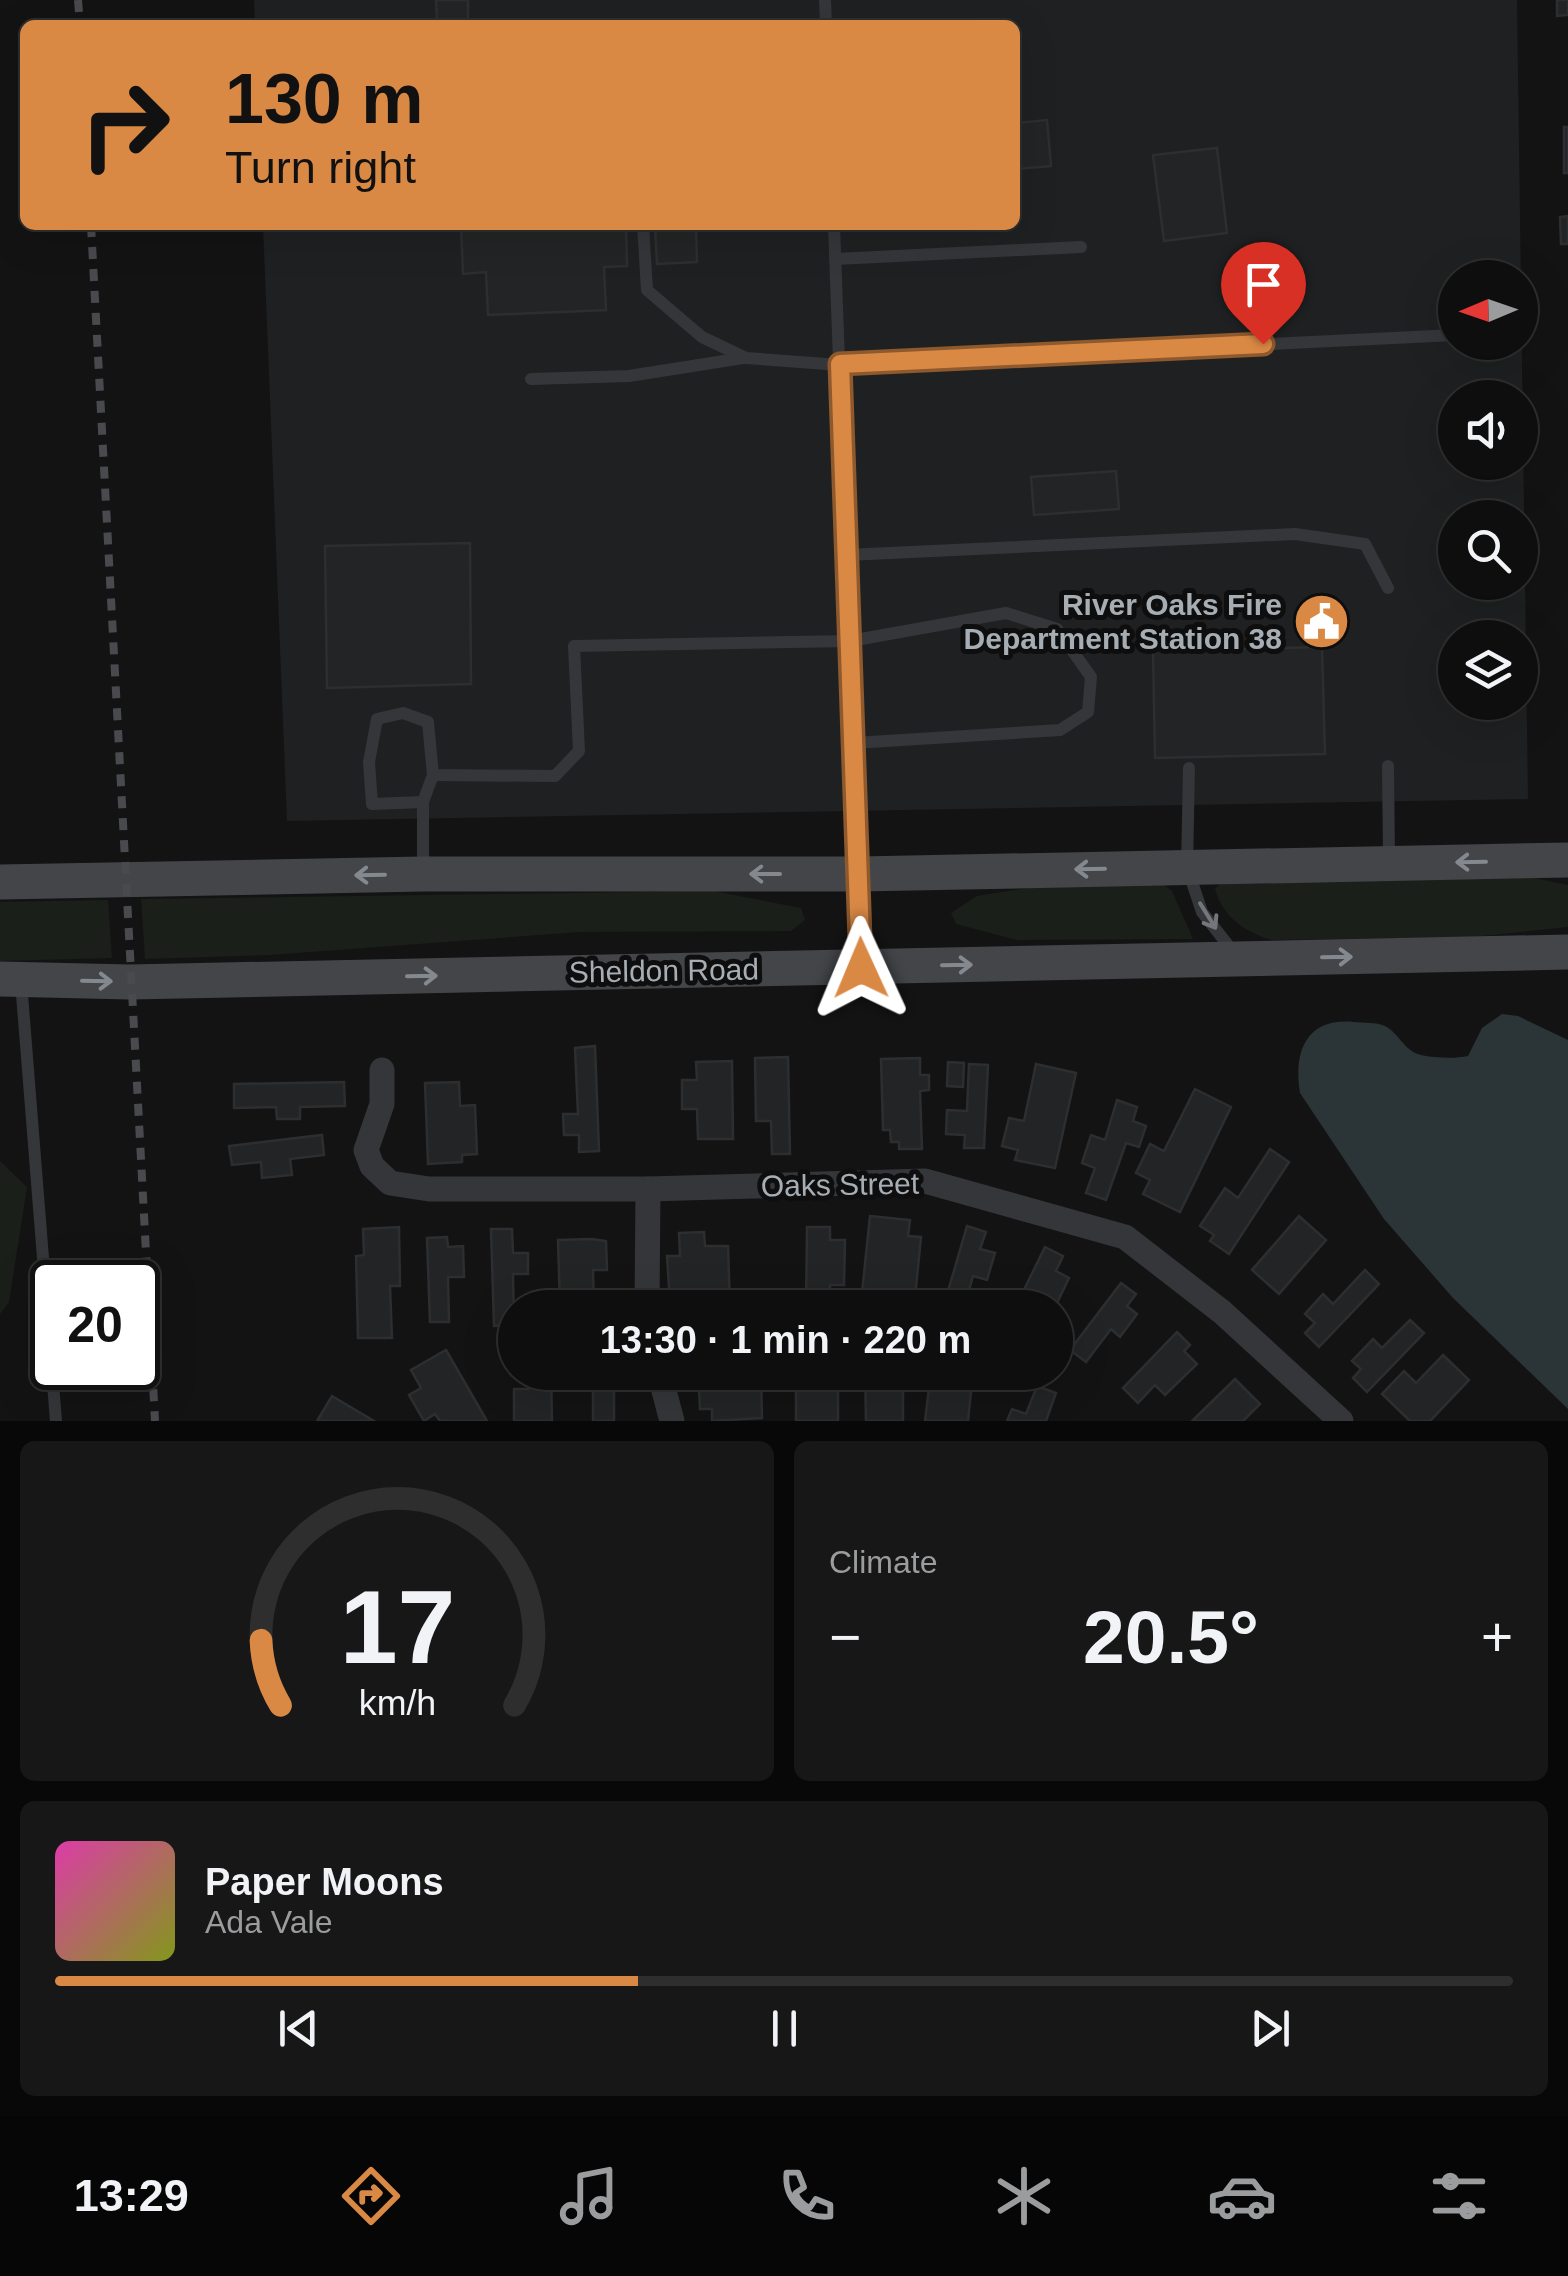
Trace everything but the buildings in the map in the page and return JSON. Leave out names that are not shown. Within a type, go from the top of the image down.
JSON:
[{"type":"main road","points":[[0,882],[423,874],[860,874],[1568,860]]},
{"type":"main road","name":"Sheldon Road","points":[[10,979],[130,982],[1568,952]]},
{"type":"street","name":"Oaks Street","points":[[382,1070],[382,1104],[366,1150],[372,1166],[390,1184],[429,1190],[648,1189],[925,1181],[1125,1237],[1222,1312],[1341,1421]]},
{"type":"street","points":[[647,1290],[648,1189]]},
{"type":"street","points":[[664,1390],[672,1421]]},
{"type":"lane","points":[[643,230],[646,290],[702,336],[746,358]]},
{"type":"lane","points":[[834,230],[861,968]]},
{"type":"lane","points":[[836,259],[1081,246]]},
{"type":"lane","points":[[531,379],[629,376],[746,358],[840,364],[1438,336]]},
{"type":"lane","points":[[847,555],[1295,534],[1365,544],[1388,588]]},
{"type":"lane","points":[[433,775],[555,776],[579,752],[574,646],[850,641],[1006,613],[1057,630],[1090,677],[1088,712],[1060,730],[854,743]]},
{"type":"lane","points":[[423,802],[372,804],[370,762],[377,719],[403,713],[428,722],[433,775],[423,802],[423,874]]},
{"type":"lane","points":[[1388,766],[1388,863]]},
{"type":"lane","points":[[1189,768],[1187,867],[1202,912],[1240,960]]},
{"type":"lane","points":[[10,979],[56,1421]]},
{"type":"shaded area","points":[[254,0],[1517,0],[1521,260],[1438,260],[1438,360],[1522,360],[1522,380],[1438,380],[1438,480],[1524,480],[1524,500],[1438,500],[1438,600],[1525,600],[1526,620],[1438,620],[1438,720],[1527,720],[1528,799],[287,821],[263,230],[1020,230],[1020,20],[255,20]]},
{"type":"shaded area","points":[[1534,878],[1568,885],[1568,927],[1472,937],[1272,940],[1236,922],[1223,908],[1215,889],[1223,881]]},
{"type":"shaded area","points":[[1047,885],[1164,885],[1172,891],[1193,939],[1017,940],[956,924],[951,913],[977,896]]},
{"type":"shaded area","points":[[714,891],[801,908],[805,920],[791,931],[579,932],[270,955],[145,959],[141,899]]},
{"type":"shaded area","points":[[108,900],[112,958],[0,961],[0,902]]},
{"type":"shaded area","points":[[1502,1014],[1518,1016],[1568,1040],[1568,1409],[1453,1298],[1384,1219],[1300,1093],[1302,1051],[1314,1031],[1325,1025],[1381,1025],[1415,1053],[1457,1058],[1468,1056],[1482,1028]]},
{"type":"shaded area","points":[[0,1161],[27,1187],[9,1302],[0,1314]]},
{"type":"railway","points":[[78,0],[80,20]]},
{"type":"railway","points":[[91,230],[155,1421]]},
{"type":"place","name":"River Oaks Fire Department Station 38","points":[[1321,622]]},
{"type":"route","points":[[861,968],[840,364],[1263,344]]}]
